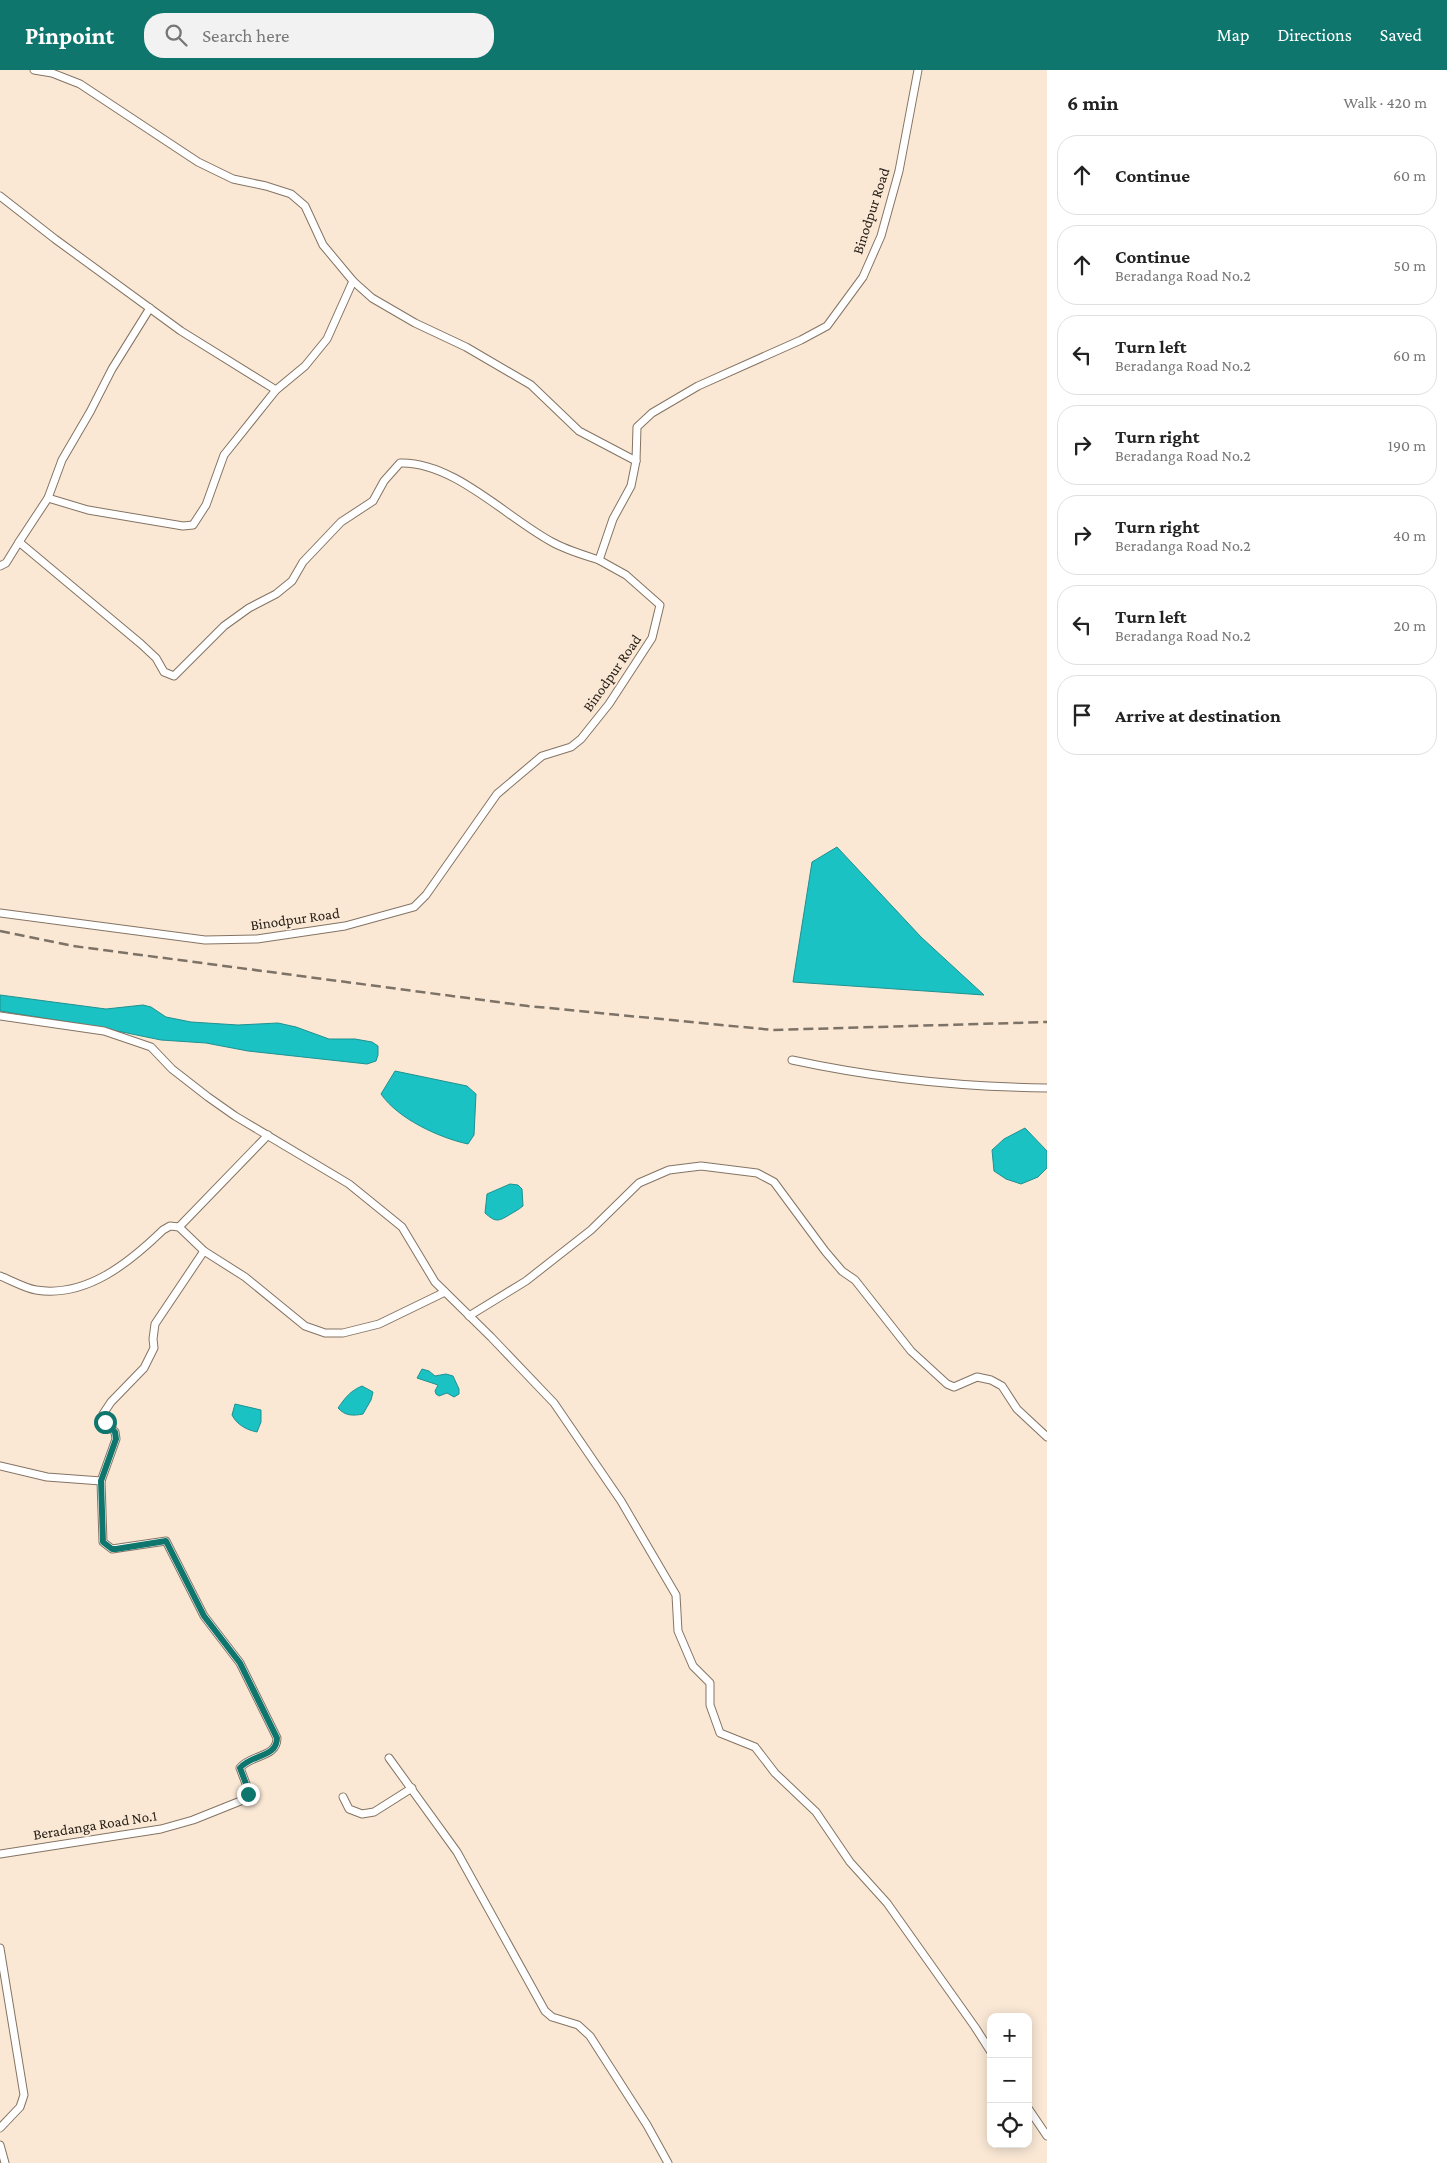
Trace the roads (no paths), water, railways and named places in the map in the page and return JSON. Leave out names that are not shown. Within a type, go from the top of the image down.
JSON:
[{"type":"street","points":[[34,70],[52,72],[80,84],[198,162],[233,179],[291,194],[305,206],[323,245],[353,282],[380,303],[415,323],[466,347],[531,385],[579,431],[636,461]]},
{"type":"street","name":"Binodpur Road","points":[[0,913],[195,939],[231,940],[257,939],[345,926],[414,907],[426,895],[497,794],[542,756],[571,747],[581,739],[609,704],[652,638],[660,605],[626,575],[599,560],[613,519],[631,486],[636,461],[638,428],[652,413],[698,386],[801,340],[827,326],[863,278],[881,236],[899,171],[918,70]]},
{"type":"street","points":[[0,196],[55,239],[181,331],[276,390]]},
{"type":"street","points":[[48,498],[88,510],[183,526],[193,524],[206,506],[224,455],[276,390],[304,366],[327,339],[353,282]]},
{"type":"street","points":[[0,566],[6,563],[48,498],[62,460],[112,369],[150,308]]},
{"type":"street","points":[[19,542],[141,644],[156,658],[164,672],[174,676],[224,626],[249,608],[276,594],[292,581],[303,562],[341,522],[373,501],[384,481],[400,463],[414,463],[434,469],[456,479],[552,542],[599,560]]},
{"type":"street","points":[[0,1016],[104,1031],[151,1047],[172,1070],[208,1097],[349,1184],[402,1227],[435,1282],[554,1403],[621,1501],[676,1595],[678,1631],[693,1666],[710,1683],[710,1704],[720,1733],[755,1747],[775,1773],[816,1812],[850,1862],[887,1903],[976,2026],[987,2045]]},
{"type":"street","points":[[792,1060],[848,1072],[912,1080],[1047,1088]]},
{"type":"street","points":[[179,1227],[268,1135]]},
{"type":"street","points":[[469,1316],[526,1281],[591,1230],[639,1184],[669,1170],[701,1166],[757,1173],[774,1182],[842,1271],[855,1280],[911,1351],[948,1384],[954,1387],[977,1377],[991,1380],[1002,1386],[1017,1410],[1047,1437]]},
{"type":"street","points":[[0,1276],[34,1290],[56,1292],[80,1287],[114,1271],[170,1226],[179,1227],[204,1251],[245,1277],[305,1326],[325,1334],[343,1333],[379,1324],[445,1292]]},
{"type":"street","points":[[0,1466],[47,1477],[101,1481],[116,1439],[115,1432],[105,1422],[103,1414],[111,1402],[148,1361],[154,1348],[152,1339],[155,1324],[204,1251]]},
{"type":"street","name":"Beradanga Road No.1","points":[[0,1854],[161,1830],[193,1820],[247,1797],[248,1789],[240,1768],[250,1760],[273,1751],[277,1745],[277,1738],[240,1663],[204,1616],[166,1541],[116,1549],[112,1549],[103,1542],[101,1481]]},
{"type":"street","points":[[389,1758],[457,1852],[545,2010],[552,2017],[578,2025],[590,2036],[647,2125],[668,2163]]},
{"type":"street","points":[[343,1797],[349,1809],[362,1814],[374,1812],[412,1788]]},
{"type":"street","points":[[0,1948],[24,2095],[20,2107],[0,2128]]},
{"type":"street","points":[[1032,2114],[1047,2136]]},
{"type":"street","points":[[0,2145],[5,2163]]},
{"type":"water","points":[[837,847],[921,937],[984,995],[793,982],[812,862]]},
{"type":"water","points":[[0,995],[106,1009],[143,1005],[151,1007],[166,1017],[191,1022],[238,1025],[278,1023],[296,1027],[329,1039],[355,1039],[372,1042],[378,1046],[378,1055],[376,1061],[367,1064],[248,1051],[206,1043],[161,1040],[93,1026],[0,1011]]},
{"type":"water","points":[[395,1071],[467,1086],[476,1094],[474,1135],[468,1144],[445,1137],[420,1126],[388,1103],[381,1094]]},
{"type":"water","points":[[1025,1128],[1047,1151],[1047,1168],[1038,1177],[1021,1184],[1006,1179],[994,1171],[992,1150],[1004,1139]]},
{"type":"water","points":[[510,1184],[518,1185],[522,1189],[523,1206],[502,1219],[491,1218],[485,1213],[487,1194]]},
{"type":"water","points":[[422,1369],[429,1371],[435,1376],[446,1374],[453,1376],[459,1389],[459,1394],[454,1397],[447,1393],[439,1396],[436,1394],[435,1391],[438,1385],[417,1378]]},
{"type":"water","points":[[362,1386],[373,1392],[363,1414],[349,1415],[343,1413],[338,1408],[354,1390]]},
{"type":"water","points":[[235,1404],[261,1410],[261,1422],[257,1432],[250,1430],[234,1419],[232,1415]]},
{"type":"railway","points":[[0,931],[73,946],[528,1006],[773,1030],[1047,1022]]}]
